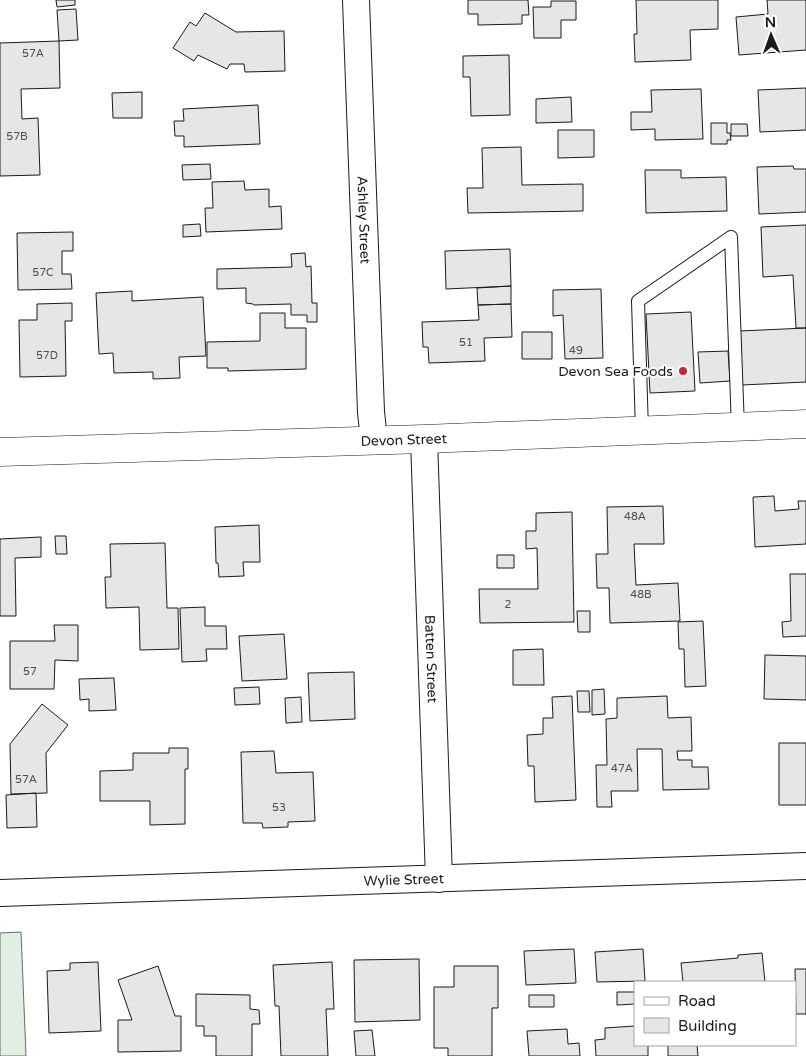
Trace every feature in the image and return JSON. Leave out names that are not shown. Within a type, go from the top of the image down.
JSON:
[{"type":"main road","name":"Devon Street","points":[[0,452],[642,432],[806,424]]},
{"type":"street","name":"Ashley Street","points":[[356,0],[371,412],[374,440]]},
{"type":"street","name":"Batten Street","points":[[424,439],[439,879]]},
{"type":"street","name":"Wylie Street","points":[[0,893],[806,866]]},
{"type":"lane","points":[[642,432],[638,301],[730,237],[738,428]]},
{"type":"green space","points":[[21,932],[26,1056],[0,1056],[0,933]]},
{"type":"building","points":[[56,0],[75,0],[75,5],[57,7]]},
{"type":"building","points":[[468,0],[528,0],[529,15],[522,15],[522,24],[478,25],[478,14],[468,14]]},
{"type":"building","points":[[636,0],[718,0],[718,29],[690,30],[691,60],[635,62],[634,34],[637,34]]},
{"type":"building","points":[[767,0],[806,0],[806,50],[739,55],[736,17],[768,14]]},
{"type":"building","points":[[551,1],[576,1],[576,20],[561,20],[561,38],[534,38],[533,7],[551,7]]},
{"type":"building","points":[[76,9],[78,40],[59,41],[57,10]]},
{"type":"building","points":[[205,13],[236,32],[284,31],[285,71],[245,72],[244,64],[230,64],[227,69],[198,55],[194,61],[173,48],[190,22],[196,26]]},
{"type":"building","points":[[59,41],[60,88],[21,89],[22,119],[38,118],[40,175],[0,176],[0,43]]},
{"type":"building","points":[[509,55],[510,115],[471,116],[470,77],[463,77],[463,56]]},
{"type":"building","points":[[806,88],[806,130],[760,132],[758,90]]},
{"type":"building","points":[[701,89],[703,139],[655,140],[655,129],[631,130],[631,112],[652,112],[651,90]]},
{"type":"building","points":[[142,92],[142,118],[113,118],[112,93]]},
{"type":"building","points":[[571,97],[572,122],[536,123],[536,99]]},
{"type":"building","points":[[258,105],[260,144],[184,147],[184,136],[175,136],[174,121],[184,121],[183,109]]},
{"type":"building","points":[[711,123],[727,123],[727,133],[730,133],[731,140],[727,140],[727,144],[711,144]]},
{"type":"building","points":[[731,124],[747,124],[748,136],[731,136]]},
{"type":"building","points":[[558,130],[594,130],[594,157],[558,158]]},
{"type":"building","points":[[521,147],[522,185],[583,184],[583,211],[468,213],[467,188],[483,188],[482,148]]},
{"type":"building","points":[[210,164],[211,179],[183,180],[182,165]]},
{"type":"building","points":[[793,166],[794,169],[806,169],[806,212],[759,214],[757,167]]},
{"type":"building","points":[[645,170],[681,170],[681,178],[726,177],[727,211],[646,213]]},
{"type":"building","points":[[244,181],[245,190],[269,189],[269,207],[281,206],[282,229],[206,232],[205,208],[213,208],[212,182]]},
{"type":"building","points":[[200,224],[201,236],[183,237],[183,225]]},
{"type":"building","points":[[806,225],[806,328],[796,328],[793,275],[763,277],[761,227]]},
{"type":"building","points":[[73,232],[73,251],[62,251],[62,274],[71,274],[72,289],[18,290],[17,233]]},
{"type":"building","points":[[510,249],[511,286],[446,289],[445,251]]},
{"type":"building","points":[[305,253],[306,267],[311,266],[312,303],[317,303],[317,322],[307,322],[307,315],[291,315],[291,304],[254,305],[246,303],[246,288],[217,289],[217,269],[292,267],[291,254]]},
{"type":"building","points":[[511,286],[511,304],[478,305],[477,288]]},
{"type":"building","points":[[601,289],[603,358],[565,359],[563,315],[553,316],[553,290]]},
{"type":"building","points":[[132,291],[132,301],[203,297],[206,356],[179,357],[180,378],[153,379],[153,372],[114,373],[113,353],[99,354],[96,293]]},
{"type":"building","points":[[72,303],[72,321],[65,321],[66,376],[20,377],[19,320],[37,320],[37,304]]},
{"type":"building","points":[[511,304],[512,337],[484,338],[485,361],[429,363],[428,347],[423,347],[422,322],[479,320],[478,305]]},
{"type":"building","points":[[691,312],[695,391],[650,393],[646,314]]},
{"type":"building","points":[[260,313],[285,313],[285,328],[306,328],[306,369],[228,371],[228,368],[207,368],[207,342],[260,341]]},
{"type":"building","points":[[806,328],[806,382],[742,385],[740,331]]},
{"type":"building","points":[[522,332],[552,332],[552,359],[522,359]]},
{"type":"building","points":[[728,351],[730,381],[700,383],[698,352]]},
{"type":"building","points":[[774,496],[775,511],[799,509],[798,501],[806,501],[806,544],[755,547],[753,497]]},
{"type":"building","points":[[663,506],[664,544],[634,544],[636,585],[678,583],[680,621],[610,623],[609,588],[597,588],[596,554],[608,554],[607,507]]},
{"type":"building","points":[[572,512],[574,622],[480,623],[479,589],[538,589],[537,548],[526,549],[526,531],[536,531],[536,513]]},
{"type":"building","points":[[259,525],[260,562],[243,562],[244,576],[219,577],[218,563],[216,563],[215,527]]},
{"type":"building","points":[[55,536],[66,536],[67,554],[56,554]]},
{"type":"building","points":[[41,537],[41,557],[15,558],[16,616],[0,616],[0,539]]},
{"type":"building","points":[[165,543],[167,608],[178,608],[179,649],[140,650],[139,607],[106,608],[105,577],[111,577],[110,544]]},
{"type":"building","points":[[497,555],[514,555],[514,568],[497,568]]},
{"type":"building","points":[[790,574],[806,574],[806,636],[783,637],[782,622],[791,621]]},
{"type":"building","points":[[205,607],[205,626],[226,626],[227,649],[206,649],[207,661],[182,662],[180,608]]},
{"type":"building","points":[[577,611],[590,611],[590,632],[578,632]]},
{"type":"building","points":[[703,621],[706,686],[685,687],[684,649],[679,649],[678,622]]},
{"type":"building","points":[[54,625],[78,625],[78,661],[55,660],[54,689],[10,689],[10,641],[55,641]]},
{"type":"building","points":[[284,634],[287,679],[242,681],[239,636]]},
{"type":"building","points":[[543,649],[544,685],[513,685],[513,650]]},
{"type":"building","points":[[765,655],[806,656],[806,700],[764,699]]},
{"type":"building","points":[[354,672],[355,719],[310,721],[308,673]]},
{"type":"building","points":[[114,678],[116,710],[89,711],[89,699],[80,700],[79,679]]},
{"type":"building","points":[[259,687],[260,704],[235,705],[234,688]]},
{"type":"building","points":[[604,689],[605,714],[592,715],[592,690]]},
{"type":"building","points":[[577,691],[589,691],[590,712],[578,712]]},
{"type":"building","points":[[572,696],[576,800],[535,802],[534,766],[528,766],[527,735],[543,734],[543,718],[553,718],[552,697]]},
{"type":"building","points":[[667,696],[668,718],[691,717],[692,751],[677,751],[678,760],[692,760],[692,767],[708,767],[709,789],[663,790],[662,749],[637,749],[638,791],[611,791],[612,807],[597,807],[596,765],[607,765],[606,719],[617,718],[617,698]]},
{"type":"building","points":[[301,697],[302,722],[286,723],[285,698]]},
{"type":"building","points":[[42,704],[68,725],[46,753],[47,793],[11,794],[10,744]]},
{"type":"building","points":[[779,743],[806,743],[806,805],[779,805]]},
{"type":"building","points":[[169,748],[188,748],[188,769],[185,769],[185,824],[150,825],[150,801],[100,801],[100,771],[133,770],[133,753],[169,753]]},
{"type":"building","points":[[274,751],[276,773],[313,772],[315,821],[288,822],[288,827],[263,828],[262,823],[243,823],[241,752]]},
{"type":"building","points":[[36,793],[37,827],[7,828],[6,795]]},
{"type":"building","points":[[574,949],[576,983],[526,985],[524,951]]},
{"type":"building","points":[[643,949],[645,981],[597,982],[595,952]]},
{"type":"building","points":[[762,953],[765,981],[683,981],[681,963],[738,958],[738,955]]},
{"type":"building","points":[[419,959],[420,1020],[355,1022],[354,960]]},
{"type":"building","points":[[98,962],[101,1031],[49,1033],[47,971],[70,970],[70,963]]},
{"type":"building","points":[[332,962],[334,1009],[326,1009],[328,1056],[281,1056],[279,1006],[275,1006],[273,965]]},
{"type":"building","points":[[158,966],[175,1016],[181,1016],[181,1051],[118,1052],[118,1020],[132,1020],[118,980]]},
{"type":"building","points":[[454,966],[498,966],[498,1008],[492,1008],[492,1056],[448,1056],[448,1048],[434,1048],[434,987],[454,987]]},
{"type":"building","points":[[795,969],[806,969],[806,1014],[796,1014]]},
{"type":"building","points":[[617,992],[634,992],[634,1004],[617,1005]]},
{"type":"building","points":[[196,994],[250,995],[250,1009],[259,1010],[260,1024],[252,1024],[252,1056],[216,1056],[216,1036],[204,1036],[204,1026],[196,1026]]},
{"type":"building","points":[[529,995],[554,995],[554,1007],[529,1007]]},
{"type":"building","points":[[634,1026],[634,1046],[648,1046],[648,1056],[596,1056],[595,1040],[605,1039],[605,1028]]},
{"type":"building","points":[[567,1029],[568,1044],[579,1043],[580,1056],[529,1056],[527,1031]]},
{"type":"building","points":[[372,1030],[375,1056],[356,1056],[354,1031]]},
{"type":"building","points":[[668,1046],[697,1046],[698,1056],[668,1056]]},
{"type":"place","name":"Devon Sea Foods","points":[[683,371]]}]
